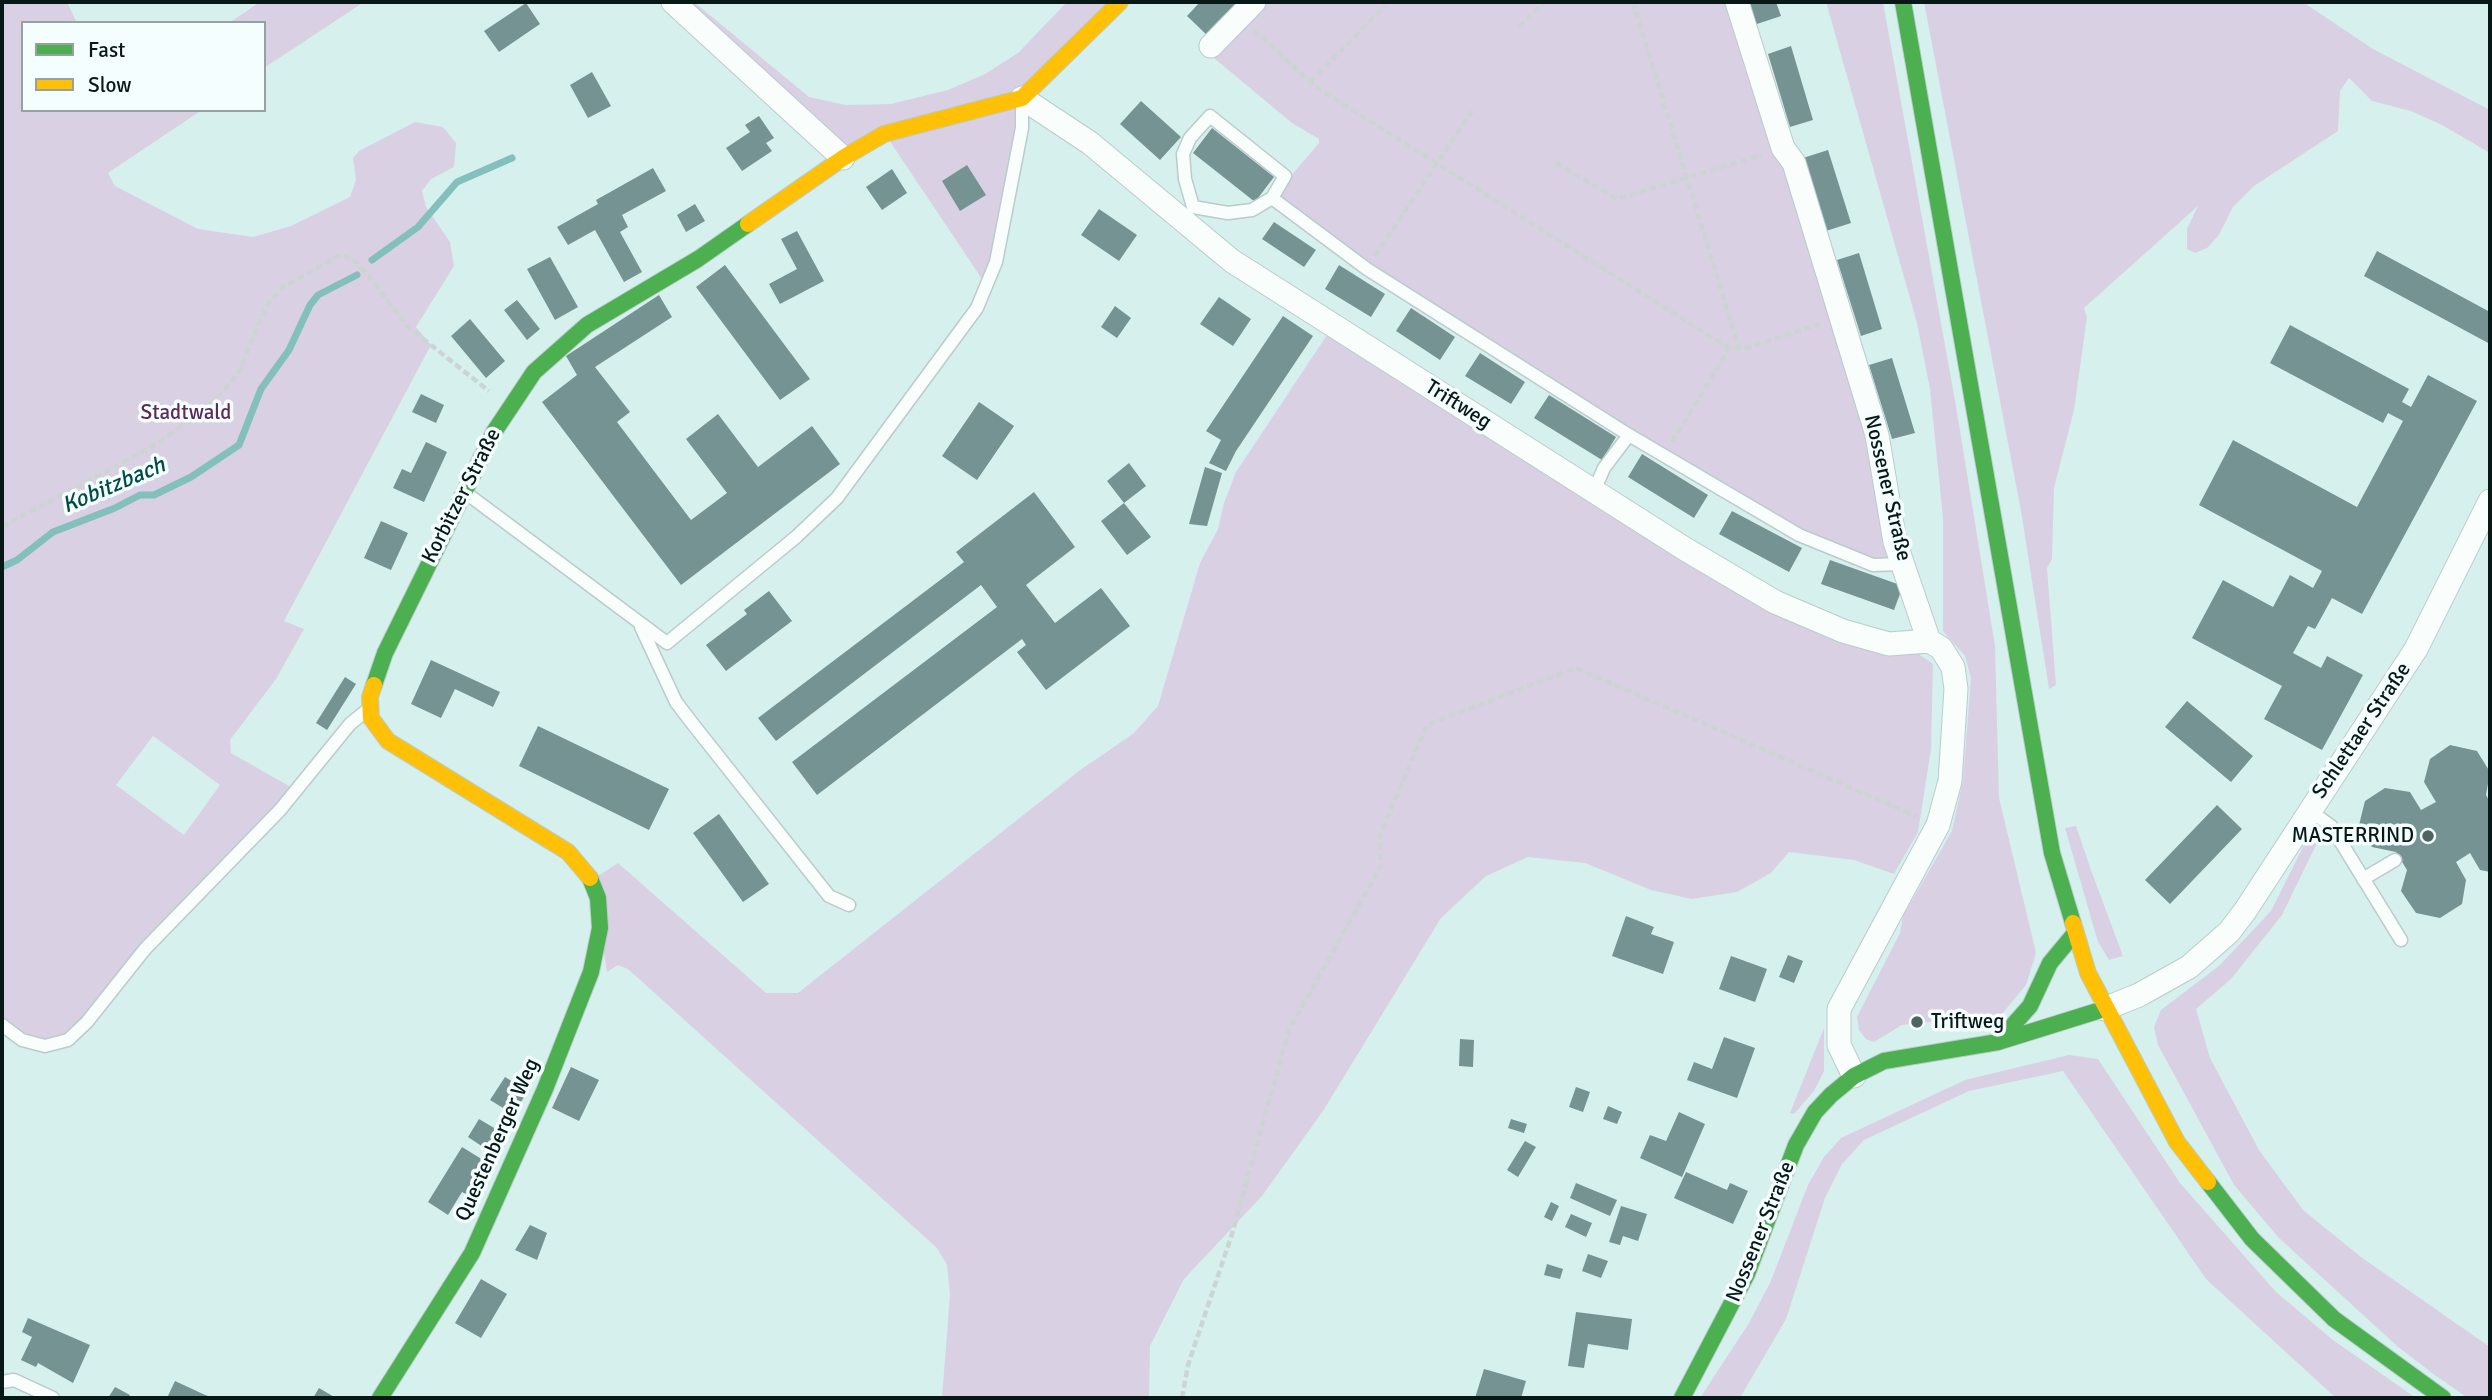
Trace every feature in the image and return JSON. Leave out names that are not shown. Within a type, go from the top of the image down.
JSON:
[{"type":"street","points":[[673,2],[843,158]]},
{"type":"street","name":"Korbitzer Straße","points":[[369,709],[374,681],[385,653],[463,491],[509,407],[534,372],[587,326],[630,296],[698,259],[843,158],[884,134],[1022,97],[1120,2]]},
{"type":"street","name":"Nossener Straße","points":[[1737,2],[1783,148],[1794,163],[1877,435],[1895,542],[1929,641],[1941,648],[1953,667],[1956,689],[1950,780],[1938,825],[1919,866],[1879,930],[1839,1009],[1839,1045],[1854,1076]]},
{"type":"street","points":[[1903,2],[2052,853],[2088,973],[2104,1009],[2177,1142],[2252,1239],[2334,1319],[2443,1398]]},
{"type":"street","points":[[1211,46],[1247,9]]},
{"type":"street","name":"Triftweg","points":[[1022,97],[1188,214],[1233,261],[1594,491],[1775,602],[1843,631],[1889,644],[1929,641]]},
{"type":"street","name":"Schlettaer Straße","points":[[2104,1009],[2168,980],[2189,967],[2229,932],[2266,884],[2309,810],[2416,649],[2490,501]]},
{"type":"street","name":"Questenberger Weg","points":[[369,709],[375,726],[388,741],[548,837],[568,852],[592,880],[601,915],[591,972],[545,1089],[472,1253],[380,1398]]},
{"type":"street","points":[[1998,1042],[2031,1006],[2050,964],[2075,933]]},
{"type":"street","name":"Nossener Straße","points":[[1682,1398],[1747,1274],[1796,1145],[1815,1112],[1854,1076],[1884,1060],[1998,1042],[2104,1009]]},
{"type":"lane","points":[[463,491],[667,643],[796,537],[837,498],[977,308],[988,288],[1022,128],[1022,97]]},
{"type":"lane","points":[[1210,116],[1285,176],[1272,198],[1252,210],[1188,214],[1184,154],[1190,138],[1210,116]]},
{"type":"lane","points":[[1272,198],[1367,269],[1629,435],[1811,541],[1873,565],[1903,564]]},
{"type":"lane","points":[[1594,491],[1605,468],[1629,435]]},
{"type":"lane","points":[[639,623],[677,702],[692,723],[829,896],[849,905]]},
{"type":"lane","points":[[2,1024],[22,1040],[45,1046],[68,1040],[88,1022],[145,949],[280,810],[350,724],[369,709]]},
{"type":"lane","points":[[2309,810],[2331,826],[2401,940]]},
{"type":"lane","points":[[2363,879],[2395,860]]},
{"type":"lane","points":[[2,1382],[14,1380],[53,1398]]},
{"type":"path","points":[[1310,82],[1389,2]]},
{"type":"path","points":[[1518,27],[1545,2]]},
{"type":"path","points":[[1633,2],[1739,348]]},
{"type":"path","points":[[1247,9],[1310,82],[1730,347],[1739,348],[1841,317]]},
{"type":"path","points":[[1367,269],[1472,111]]},
{"type":"path","points":[[1556,163],[1617,200],[1783,148]]},
{"type":"path","points":[[2,527],[150,448],[205,410],[238,374],[267,304],[283,288],[340,255],[353,259],[408,327],[509,407]]},
{"type":"path","points":[[1664,454],[1730,347]]},
{"type":"path","points":[[1182,1398],[1188,1365],[1232,1234],[1289,1030],[1381,866],[1380,835],[1427,726],[1576,668],[1938,825]]},
{"type":"green space","name":"Stadtwald","points":[[2,2],[67,2],[76,21],[21,21],[21,112],[199,112],[108,173],[115,186],[198,229],[253,237],[291,226],[350,197],[356,180],[353,158],[359,151],[415,122],[443,127],[456,143],[454,167],[431,179],[422,191],[426,207],[450,242],[454,266],[416,327],[431,345],[284,621],[304,629],[276,679],[230,740],[231,753],[296,790],[196,896],[87,1022],[45,1046],[2,1025]],"holes":[[[153,736],[220,785],[184,835],[116,785]]]},
{"type":"green space","points":[[260,2],[364,2],[266,67],[266,21],[232,21]]},
{"type":"green space","points":[[673,2],[694,2],[809,97],[846,105],[891,104],[948,90],[985,74],[1018,53],[1067,2],[1118,2],[1022,98],[988,288],[885,134],[843,158]]},
{"type":"green space","points":[[1254,2],[1737,2],[1903,564],[1873,565],[1823,546],[1367,269],[1272,198],[1319,143],[1319,139],[1292,123],[1208,53]]},
{"type":"green space","points":[[1826,2],[1883,2],[1956,406],[1995,646],[1999,798],[2036,953],[2026,985],[2002,1014],[1902,1025],[1874,1042],[1866,1039],[1859,1030],[1857,1017],[1900,933],[1903,916],[1952,831],[1963,780],[1971,678],[1965,656],[1943,631],[1943,518],[1930,389],[1917,323]]},
{"type":"green space","points":[[1924,2],[2303,2],[2373,49],[2490,110],[2490,153],[2442,125],[2411,111],[2372,101],[2349,78],[2340,91],[2338,131],[2254,186],[2233,207],[2219,235],[2207,248],[2195,253],[2187,249],[2187,229],[2198,206],[2084,308],[2087,317],[2074,410],[2054,488],[2052,559],[2047,568],[2056,685],[2049,689],[2021,511]]},
{"type":"green space","points":[[1333,326],[1843,631],[1929,641],[1920,655],[1933,664],[1931,749],[1918,832],[1894,874],[1854,860],[1789,852],[1771,873],[1737,892],[1692,899],[1651,890],[1585,863],[1528,857],[1486,876],[1441,918],[1323,1111],[1262,1196],[1184,1279],[1150,1346],[1149,1398],[942,1398],[950,1295],[947,1265],[937,1248],[628,969],[618,965],[607,972],[592,880],[618,863],[766,993],[798,993],[1079,771],[1134,733],[1158,706],[1200,563],[1218,529],[1224,503],[1236,472]]},
{"type":"green space","points":[[2076,826],[2123,956],[2109,960],[2098,942],[2065,828]]},
{"type":"green space","points":[[2308,837],[2320,837],[2282,915],[2231,979],[2196,1009],[2210,1058],[2259,1150],[2303,1210],[2361,1257],[2490,1347],[2490,1398],[2468,1398],[2436,1376],[2397,1346],[2279,1238],[2234,1185],[2158,1045],[2154,1027],[2161,1010],[2219,966],[2271,911]]},
{"type":"green space","points":[[1824,1028],[1824,1071],[1814,1091],[1794,1114],[1790,1113]]},
{"type":"green space","points":[[2069,1055],[2098,1059],[2180,1183],[2276,1292],[2333,1340],[2416,1398],[2336,1398],[2206,1279],[2063,1071],[1969,1091],[1864,1140],[1842,1164],[1825,1198],[1786,1319],[1740,1398],[1700,1398],[1749,1323],[1770,1283],[1808,1185],[1824,1157],[1841,1138],[1965,1080]]},
{"type":"building","points":[[1200,2],[1244,2],[1209,37],[1187,16]]},
{"type":"building","points":[[1747,2],[1776,2],[1781,16],[1754,25]]},
{"type":"building","points":[[526,3],[540,24],[499,52],[484,31]]},
{"type":"building","points":[[1791,46],[1813,120],[1790,127],[1768,54]]},
{"type":"building","points":[[592,72],[611,106],[588,118],[570,85]]},
{"type":"building","points":[[1141,101],[1181,137],[1160,160],[1120,124]]},
{"type":"building","points":[[759,116],[774,138],[766,143],[772,151],[742,171],[726,148],[750,132],[745,125]]},
{"type":"building","points":[[1212,128],[1274,177],[1255,202],[1193,153]]},
{"type":"building","points":[[1828,150],[1851,223],[1826,231],[1803,158]]},
{"type":"building","points":[[967,165],[986,195],[960,211],[942,181]]},
{"type":"building","points":[[653,168],[666,191],[622,215],[628,227],[620,232],[642,272],[624,282],[595,230],[568,245],[557,227],[598,204],[596,200]]},
{"type":"building","points":[[892,169],[907,193],[882,210],[866,187]]},
{"type":"building","points":[[695,204],[705,221],[686,232],[677,215]]},
{"type":"building","points":[[1099,209],[1137,235],[1119,261],[1081,235]]},
{"type":"building","points":[[1274,222],[1316,250],[1304,267],[1262,239]]},
{"type":"building","points":[[797,231],[824,281],[780,304],[769,284],[797,269],[781,239]]},
{"type":"building","points":[[2377,251],[2490,312],[2490,344],[2364,276]]},
{"type":"building","points":[[1859,253],[1882,329],[1861,336],[1837,260]]},
{"type":"building","points":[[550,257],[578,307],[555,320],[527,269]]},
{"type":"building","points":[[725,265],[810,379],[780,400],[696,287]]},
{"type":"building","points":[[1339,265],[1385,294],[1371,317],[1325,289]]},
{"type":"building","points":[[659,295],[672,317],[595,367],[630,412],[617,422],[691,520],[727,493],[686,439],[718,414],[758,467],[812,426],[840,464],[681,585],[542,402],[577,375],[566,356]]},
{"type":"building","points":[[1219,297],[1251,319],[1233,346],[1200,324]]},
{"type":"building","points":[[517,300],[540,329],[527,340],[504,310]]},
{"type":"building","points":[[1115,306],[1131,318],[1117,338],[1101,327]]},
{"type":"building","points":[[1411,308],[1455,337],[1440,360],[1396,331]]},
{"type":"building","points":[[1283,316],[1313,336],[1236,451],[1226,471],[1209,463],[1221,440],[1206,431]]},
{"type":"building","points":[[470,319],[505,361],[486,378],[451,336]]},
{"type":"building","points":[[2290,325],[2409,389],[2402,402],[2411,407],[2428,375],[2477,401],[2362,614],[2332,598],[2315,629],[2308,626],[2293,653],[2321,668],[2327,656],[2363,675],[2322,750],[2264,719],[2282,686],[2192,638],[2223,580],[2273,607],[2290,575],[2313,588],[2322,571],[2199,505],[2233,440],[2357,507],[2403,421],[2388,413],[2383,423],[2270,363]]},
{"type":"building","points":[[1480,353],[1525,382],[1511,404],[1465,376]]},
{"type":"building","points":[[1892,358],[1915,433],[1892,439],[1869,365]]},
{"type":"building","points":[[421,394],[444,405],[436,423],[412,412]]},
{"type":"building","points":[[1549,395],[1616,437],[1602,460],[1534,418]]},
{"type":"building","points":[[979,402],[1014,426],[977,480],[942,456]]},
{"type":"building","points":[[426,442],[447,452],[424,502],[393,488],[402,469],[411,473]]},
{"type":"building","points":[[1642,454],[1708,495],[1694,518],[1628,477]]},
{"type":"building","points":[[1129,463],[1146,486],[1124,503],[1107,481]]},
{"type":"building","points":[[1205,467],[1222,473],[1207,526],[1189,524]]},
{"type":"building","points":[[1034,492],[1075,547],[1026,585],[1055,623],[1101,588],[1130,626],[1046,690],[1017,652],[1026,645],[1022,639],[817,795],[792,762],[997,607],[981,585],[776,741],[758,718],[964,562],[956,552]]},
{"type":"building","points":[[1124,503],[1151,537],[1127,555],[1101,521]]},
{"type":"building","points":[[1732,511],[1802,548],[1789,572],[1719,534]]},
{"type":"building","points":[[381,521],[408,533],[391,570],[364,558]]},
{"type":"building","points":[[1830,560],[1903,586],[1894,610],[1821,584]]},
{"type":"building","points":[[769,591],[792,621],[726,671],[706,645],[747,614],[744,610]]},
{"type":"building","points":[[431,660],[500,692],[493,707],[455,689],[441,718],[411,704]]},
{"type":"building","points":[[345,677],[356,684],[327,730],[316,723]]},
{"type":"building","points":[[2187,701],[2253,756],[2231,782],[2165,727]]},
{"type":"building","points":[[538,726],[669,789],[649,830],[519,766]]},
{"type":"building","name":"MASTERRIND","points":[[2450,745],[2477,751],[2490,772],[2486,795],[2490,802],[2490,872],[2480,870],[2470,853],[2456,862],[2466,880],[2462,904],[2440,918],[2416,913],[2401,891],[2407,870],[2396,852],[2372,847],[2359,825],[2365,801],[2385,788],[2410,792],[2421,810],[2436,802],[2424,782],[2430,759]]},
{"type":"building","points":[[2217,805],[2242,829],[2170,904],[2145,880]]},
{"type":"building","points":[[719,814],[769,884],[743,902],[693,833]]},
{"type":"building","points":[[1626,916],[1654,927],[1651,934],[1674,942],[1663,974],[1612,956]]},
{"type":"building","points":[[1788,955],[1803,961],[1794,983],[1779,977]]},
{"type":"building","points":[[1731,956],[1767,969],[1755,1002],[1719,989]]},
{"type":"building","points":[[1724,1037],[1755,1048],[1737,1098],[1687,1080],[1694,1062],[1712,1069]]},
{"type":"building","points":[[1460,1039],[1474,1040],[1473,1067],[1459,1066]]},
{"type":"building","points":[[571,1067],[599,1080],[579,1121],[552,1108]]},
{"type":"building","points":[[505,1077],[528,1091],[513,1114],[490,1100]]},
{"type":"building","points":[[1576,1087],[1590,1092],[1583,1112],[1569,1107]]},
{"type":"building","points":[[1608,1106],[1622,1112],[1617,1124],[1603,1119]]},
{"type":"building","points":[[1679,1112],[1705,1124],[1682,1177],[1640,1158],[1650,1135],[1666,1141]]},
{"type":"building","points":[[479,1119],[501,1132],[489,1151],[468,1137]]},
{"type":"building","points":[[1511,1119],[1527,1124],[1524,1133],[1508,1128]]},
{"type":"building","points":[[1525,1141],[1536,1147],[1518,1177],[1507,1170]]},
{"type":"building","points":[[462,1147],[488,1163],[468,1195],[462,1192],[448,1215],[428,1202]]},
{"type":"building","points":[[1686,1172],[1727,1190],[1730,1183],[1748,1191],[1733,1224],[1674,1198]]},
{"type":"building","points":[[1576,1183],[1617,1200],[1610,1216],[1570,1198]]},
{"type":"building","points":[[1551,1202],[1559,1206],[1552,1221],[1544,1217]]},
{"type":"building","points":[[1621,1206],[1647,1214],[1638,1241],[1623,1236],[1620,1245],[1609,1242]]},
{"type":"building","points":[[1571,1214],[1592,1223],[1586,1237],[1565,1227]]},
{"type":"building","points":[[530,1225],[547,1233],[537,1260],[515,1250]]},
{"type":"building","points":[[1588,1254],[1608,1261],[1601,1278],[1582,1271]]},
{"type":"building","points":[[1547,1264],[1563,1269],[1560,1279],[1544,1275]]},
{"type":"building","points":[[481,1279],[507,1294],[481,1338],[455,1323]]},
{"type":"building","points":[[1576,1312],[1632,1319],[1628,1350],[1588,1344],[1584,1368],[1568,1366]]},
{"type":"building","points":[[28,1318],[90,1345],[73,1383],[38,1363],[36,1367],[21,1360],[32,1337],[22,1332]]},
{"type":"building","points":[[1484,1369],[1526,1381],[1521,1398],[1475,1398]]},
{"type":"building","points":[[175,1381],[203,1394],[213,1398],[167,1398]]},
{"type":"building","points":[[115,1387],[130,1395],[128,1398],[108,1398]]},
{"type":"building","points":[[319,1388],[336,1398],[313,1398]]},
{"type":"waterway","name":"Kobitzbach","points":[[372,260],[418,227],[457,182],[512,158]]},
{"type":"waterway","name":"Kobitzbach","points":[[2,567],[17,560],[53,532],[115,508],[140,495],[154,495],[191,477],[239,445],[261,389],[289,350],[310,305],[318,295],[357,275]]},
{"type":"traffic: fast","points":[[1903,2],[2052,853],[2073,923]]},
{"type":"traffic: fast","points":[[374,685],[385,653],[494,432],[534,372],[587,325],[698,259],[748,224]]},
{"type":"traffic: fast","points":[[380,1398],[472,1253],[545,1089],[591,972],[600,928],[598,898],[590,878]]},
{"type":"traffic: fast","points":[[1998,1042],[2030,1006],[2050,963],[2075,933]]},
{"type":"traffic: fast","points":[[1682,1398],[1747,1274],[1796,1145],[1815,1112],[1831,1095],[1854,1076],[1884,1061],[1998,1042],[2104,1009]]},
{"type":"traffic: fast","points":[[2208,1182],[2252,1239],[2334,1319],[2443,1398]]},
{"type":"traffic: slow","points":[[748,224],[843,158],[884,134],[1022,98],[1120,2]]},
{"type":"traffic: slow","points":[[374,685],[370,697],[371,718],[388,741],[568,852],[590,878]]},
{"type":"traffic: slow","points":[[2073,923],[2088,973],[2177,1142],[2208,1182]]},
{"type":"place","name":"MASTERRIND","points":[[2428,836]]},
{"type":"place","name":"Triftweg","points":[[1917,1022]]}]
